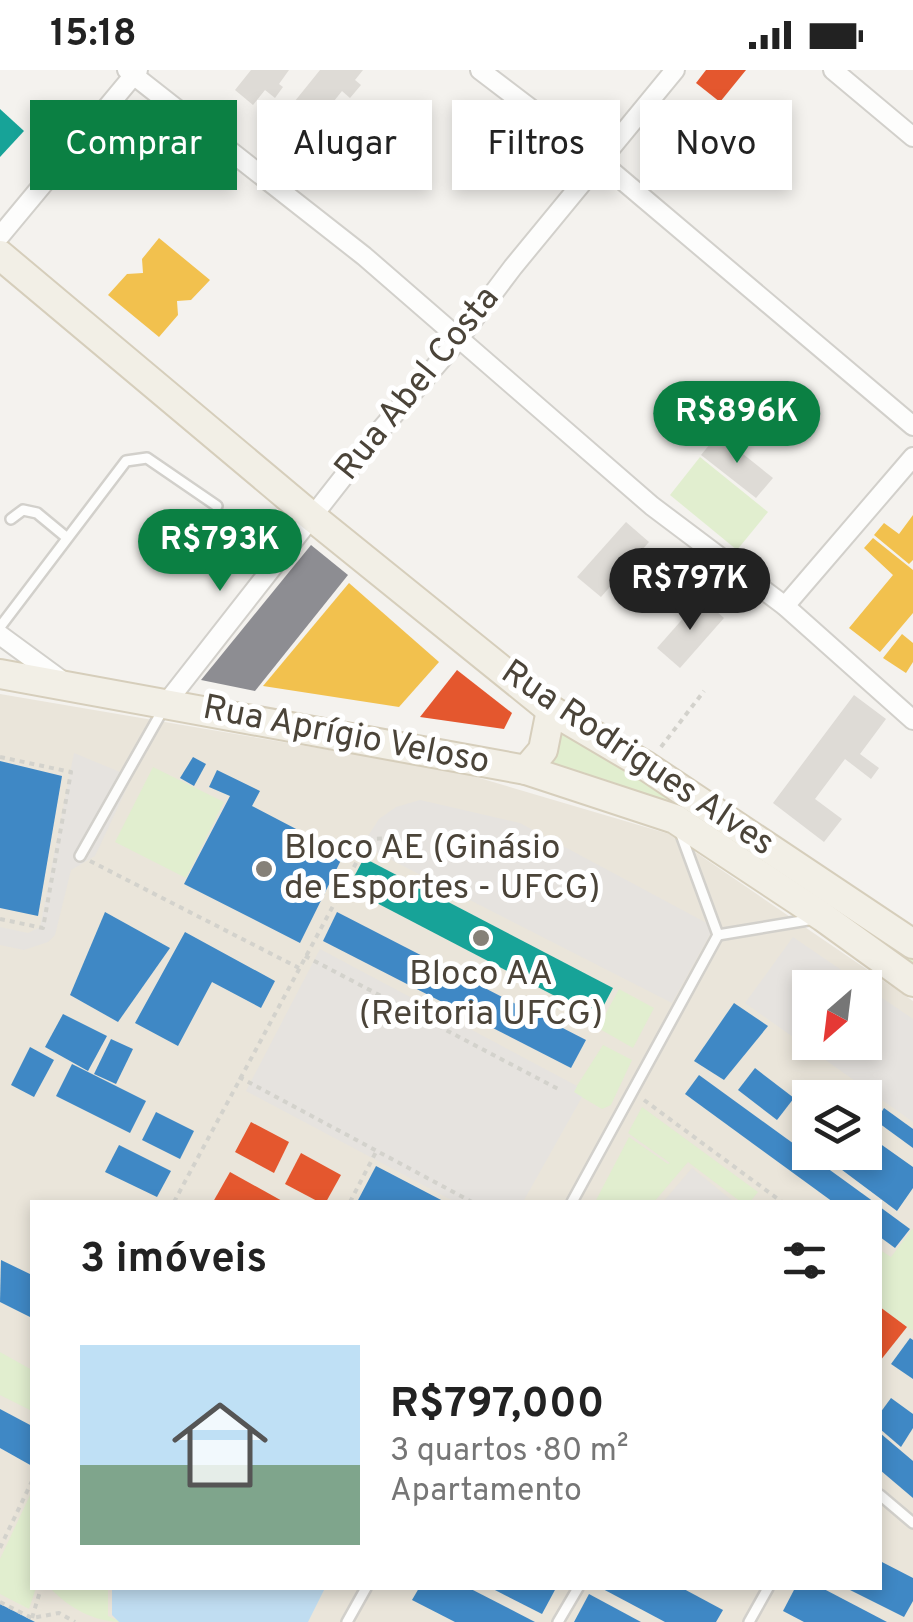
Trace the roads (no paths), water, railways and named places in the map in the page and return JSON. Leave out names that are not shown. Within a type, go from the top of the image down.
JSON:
[{"type":"main road","name":"Rua Rodrigues Alves","points":[[0,255],[311,516],[551,710],[646,766],[913,944]]},
{"type":"main road","name":"Rua Aprígio Veloso","points":[[0,674],[526,770]]},
{"type":"main road","points":[[526,770],[543,750],[551,710]]},
{"type":"main road","name":"Rua Rodrigues Alves","points":[[526,770],[675,819],[913,982]]},
{"type":"street","points":[[480,70],[520,100]]},
{"type":"street","name":"Rua Abel Costa","points":[[620,139],[675,70]]},
{"type":"street","points":[[833,70],[913,137]]},
{"type":"street","points":[[0,236],[133,72],[364,256],[652,506],[786,606],[913,720]]},
{"type":"street","points":[[620,177],[913,426]]},
{"type":"street","name":"Rua Abel Costa","points":[[167,702],[311,516],[578,190]]},
{"type":"street","points":[[786,606],[913,457]]},
{"type":"street","points":[[0,631],[66,685]]},
{"type":"lane","points":[[0,631],[66,537],[126,462],[147,458],[216,506]]},
{"type":"lane","points":[[11,519],[23,510],[37,513],[66,537]]},
{"type":"lane","points":[[80,856],[167,702]]},
{"type":"lane","points":[[573,1200],[718,935],[675,819]]},
{"type":"lane","points":[[718,935],[823,917]]},
{"type":"lane","points":[[882,1497],[913,1523]]},
{"type":"lane","points":[[347,1622],[365,1590]]},
{"type":"lane","points":[[558,1622],[577,1590]]},
{"type":"lane","points":[[748,1622],[767,1590]]},
{"type":"water","points":[[112,1590],[324,1590],[308,1622],[119,1622],[112,1615]]},
{"type":"place","name":"Bloco AE (Ginásio de Esportes - UFCG)","points":[[264,869]]},
{"type":"place","name":"Bloco AA (Reitoria UFCG)","points":[[481,938]]}]
